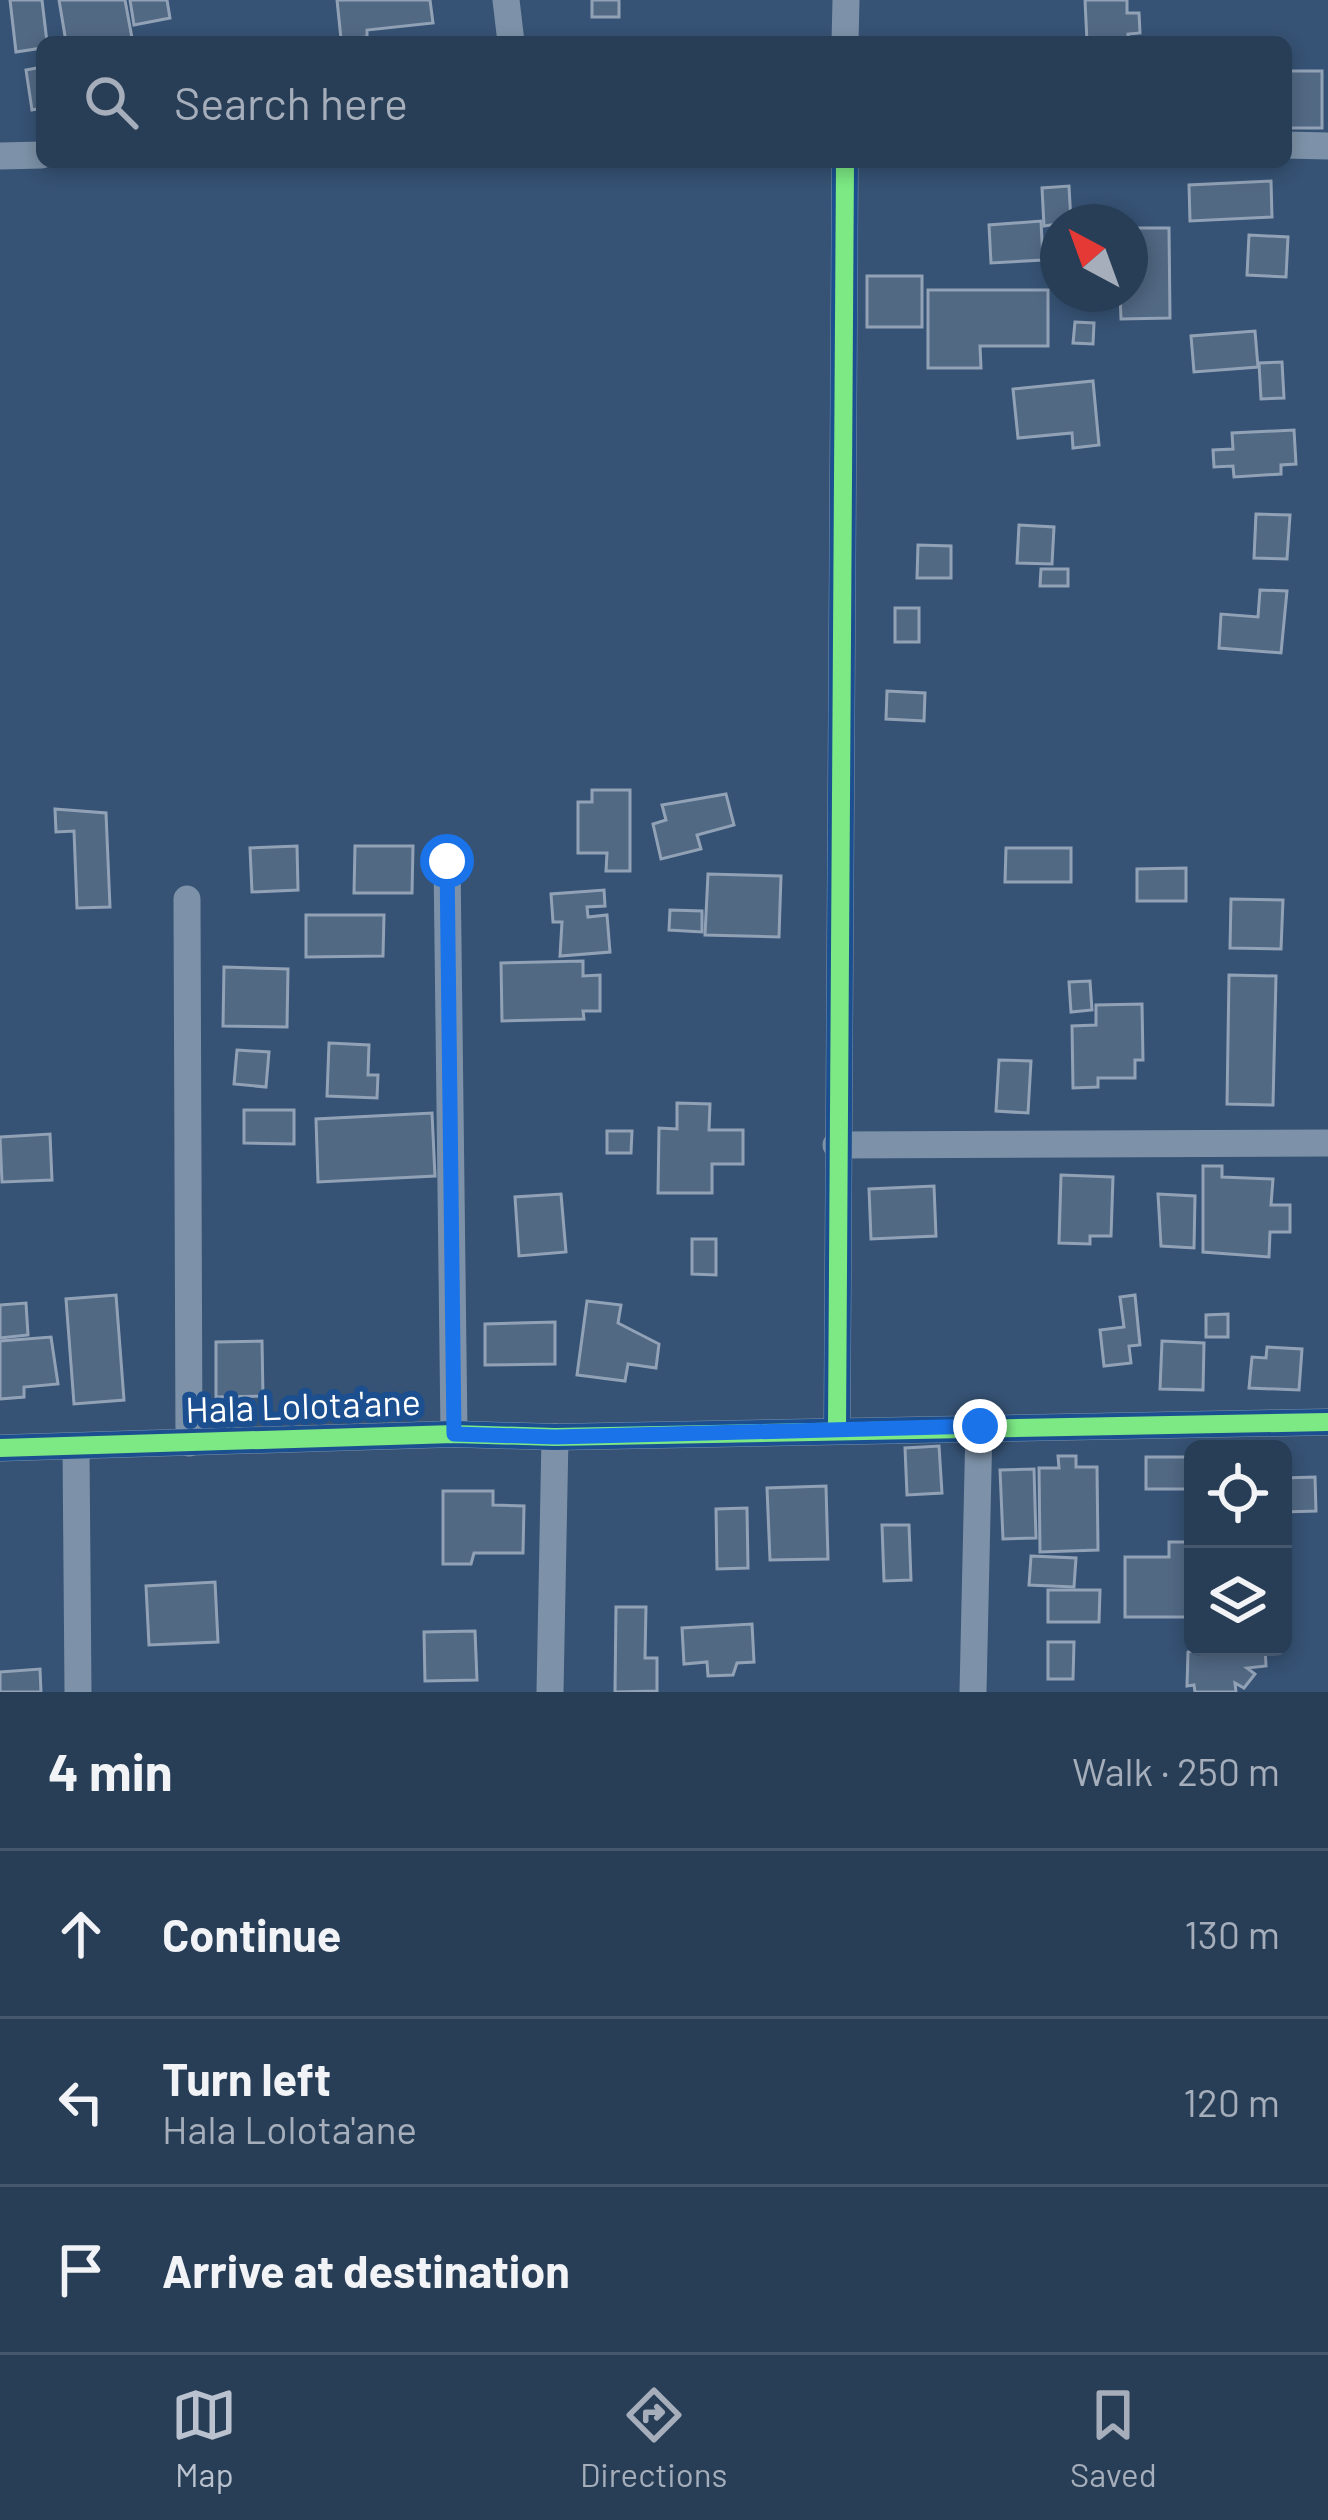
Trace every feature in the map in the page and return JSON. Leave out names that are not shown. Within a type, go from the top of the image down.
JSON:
[{"type":"street","points":[[506,0],[510,36]]},
{"type":"street","points":[[845,36],[846,0]]},
{"type":"street","points":[[1292,146],[1328,146]]},
{"type":"street","points":[[0,156],[36,155]]},
{"type":"street","points":[[837,1428],[844,168]]},
{"type":"street","points":[[447,861],[454,1434]]},
{"type":"street","points":[[187,899],[189,1443]]},
{"type":"street","points":[[836,1145],[1328,1143]]},
{"type":"street","name":"Hala Lolota'ane","points":[[0,1448],[454,1434],[555,1437],[1328,1422]]},
{"type":"street","points":[[974,1692],[980,1426]]},
{"type":"street","points":[[550,1692],[555,1437]]},
{"type":"street","points":[[76,1448],[78,1692]]},
{"type":"building","points":[[10,0],[42,0],[46,36],[36,36],[36,49],[16,52]]},
{"type":"building","points":[[59,0],[125,0],[132,36],[65,36]]},
{"type":"building","points":[[130,0],[167,0],[170,18],[134,25]]},
{"type":"building","points":[[337,0],[430,0],[433,23],[367,30],[367,36],[341,36]]},
{"type":"building","points":[[592,0],[619,0],[619,17],[592,17]]},
{"type":"building","points":[[1085,0],[1127,0],[1127,13],[1139,13],[1140,33],[1087,36]]},
{"type":"building","points":[[36,68],[36,109],[32,110],[26,70]]},
{"type":"building","points":[[1292,71],[1322,71],[1322,128],[1292,128]]},
{"type":"building","points":[[1271,181],[1272,217],[1190,221],[1189,185]]},
{"type":"building","points":[[1069,186],[1070,204],[1043,204],[1042,188]]},
{"type":"building","points":[[1040,221],[1040,260],[991,263],[989,225]]},
{"type":"building","points":[[1148,228],[1169,228],[1170,318],[1121,319],[1121,312],[1148,312]]},
{"type":"building","points":[[1249,235],[1288,237],[1286,277],[1247,275]]},
{"type":"building","points":[[867,276],[922,276],[922,327],[867,327]]},
{"type":"building","points":[[928,290],[1040,290],[1040,312],[1048,312],[1048,346],[980,346],[981,368],[928,368]]},
{"type":"building","points":[[1075,322],[1094,323],[1093,344],[1073,343]]},
{"type":"building","points":[[1255,331],[1258,367],[1194,372],[1191,336]]},
{"type":"building","points":[[1282,362],[1284,398],[1261,399],[1259,363]]},
{"type":"building","points":[[1093,381],[1099,445],[1073,448],[1072,433],[1018,438],[1013,389]]},
{"type":"building","points":[[1294,430],[1296,464],[1281,465],[1281,474],[1234,477],[1233,466],[1214,467],[1213,450],[1233,449],[1232,433]]},
{"type":"building","points":[[1256,514],[1290,515],[1287,559],[1254,558]]},
{"type":"building","points":[[1019,525],[1054,527],[1052,564],[1017,563]]},
{"type":"building","points":[[918,545],[951,546],[951,578],[917,578]]},
{"type":"building","points":[[1041,569],[1068,569],[1068,586],[1040,586]]},
{"type":"building","points":[[1260,590],[1287,591],[1281,653],[1219,648],[1221,614],[1258,617]]},
{"type":"building","points":[[895,608],[919,608],[919,642],[895,642]]},
{"type":"building","points":[[887,691],[925,693],[924,721],[886,719]]},
{"type":"building","points":[[592,790],[630,790],[630,871],[606,871],[607,853],[578,853],[578,802],[592,802]]},
{"type":"building","points":[[726,794],[734,825],[697,835],[701,849],[661,859],[653,824],[666,820],[662,805]]},
{"type":"building","points":[[55,809],[106,813],[110,907],[77,908],[74,831],[56,832]]},
{"type":"building","points":[[297,846],[298,890],[252,892],[250,848]]},
{"type":"building","points":[[355,846],[413,846],[412,893],[354,893]]},
{"type":"building","points":[[1006,848],[1071,848],[1071,882],[1005,882]]},
{"type":"building","points":[[1186,868],[1186,901],[1137,901],[1137,869]]},
{"type":"building","points":[[708,874],[781,876],[779,937],[705,935]]},
{"type":"building","points":[[604,890],[605,906],[587,907],[588,917],[607,915],[610,952],[560,956],[562,922],[553,922],[551,894]]},
{"type":"building","points":[[1231,899],[1283,900],[1281,949],[1230,948]]},
{"type":"building","points":[[670,910],[702,911],[702,932],[669,930]]},
{"type":"building","points":[[306,915],[384,915],[383,956],[306,957]]},
{"type":"building","points":[[583,961],[583,976],[600,975],[600,1011],[583,1011],[584,1019],[502,1021],[501,963]]},
{"type":"building","points":[[224,967],[288,969],[287,1027],[223,1026]]},
{"type":"building","points":[[1229,975],[1276,976],[1273,1105],[1227,1104]]},
{"type":"building","points":[[1090,981],[1092,1010],[1071,1012],[1069,982]]},
{"type":"building","points":[[1142,1004],[1143,1060],[1135,1060],[1135,1078],[1098,1078],[1098,1087],[1073,1088],[1072,1026],[1096,1025],[1096,1005]]},
{"type":"building","points":[[329,1043],[369,1045],[368,1075],[378,1075],[377,1098],[327,1096]]},
{"type":"building","points":[[237,1050],[269,1052],[266,1087],[234,1084]]},
{"type":"building","points":[[999,1060],[1031,1061],[1028,1113],[996,1111]]},
{"type":"building","points":[[677,1103],[710,1104],[709,1130],[743,1130],[743,1164],[712,1164],[712,1193],[658,1193],[659,1128],[677,1129]]},
{"type":"building","points":[[244,1110],[294,1110],[294,1144],[244,1143]]},
{"type":"building","points":[[432,1113],[435,1176],[318,1182],[316,1119]]},
{"type":"building","points":[[607,1131],[632,1131],[631,1153],[607,1153]]},
{"type":"building","points":[[50,1134],[52,1180],[2,1182],[0,1137]]},
{"type":"building","points":[[1203,1166],[1222,1166],[1222,1177],[1273,1179],[1271,1205],[1290,1205],[1290,1232],[1270,1232],[1269,1257],[1203,1252]]},
{"type":"building","points":[[1061,1175],[1113,1177],[1111,1236],[1090,1236],[1090,1244],[1059,1243]]},
{"type":"building","points":[[934,1186],[936,1236],[871,1239],[869,1189]]},
{"type":"building","points":[[561,1194],[566,1252],[519,1256],[515,1197]]},
{"type":"building","points":[[1158,1194],[1195,1196],[1194,1248],[1161,1246]]},
{"type":"building","points":[[692,1239],[716,1239],[716,1275],[692,1274]]},
{"type":"building","points":[[116,1295],[124,1400],[74,1404],[66,1299]]},
{"type":"building","points":[[1135,1295],[1140,1345],[1129,1346],[1131,1363],[1104,1366],[1100,1330],[1124,1327],[1120,1297]]},
{"type":"building","points":[[587,1301],[621,1305],[618,1323],[659,1344],[656,1368],[628,1364],[625,1381],[577,1375]]},
{"type":"building","points":[[26,1303],[28,1335],[0,1338],[0,1305]]},
{"type":"building","points":[[1228,1314],[1228,1337],[1206,1337],[1206,1315]]},
{"type":"building","points":[[555,1322],[555,1364],[485,1365],[485,1324]]},
{"type":"building","points":[[51,1337],[58,1384],[24,1387],[24,1397],[0,1399],[0,1341]]},
{"type":"building","points":[[262,1341],[263,1396],[216,1397],[216,1342]]},
{"type":"building","points":[[1162,1341],[1204,1343],[1203,1390],[1160,1389]]},
{"type":"building","points":[[1267,1347],[1302,1349],[1299,1390],[1249,1388],[1252,1357],[1266,1358]]},
{"type":"building","points":[[939,1446],[942,1493],[907,1495],[905,1448]]},
{"type":"building","points":[[1058,1456],[1076,1456],[1076,1467],[1097,1467],[1098,1550],[1040,1552],[1039,1468],[1059,1468]]},
{"type":"building","points":[[1146,1457],[1184,1457],[1184,1489],[1146,1489]]},
{"type":"building","points":[[1034,1469],[1036,1538],[1003,1539],[1000,1470]]},
{"type":"building","points":[[1315,1477],[1316,1511],[1292,1512],[1292,1478]]},
{"type":"building","points":[[826,1486],[828,1559],[770,1560],[767,1488]]},
{"type":"building","points":[[443,1491],[493,1491],[493,1505],[524,1506],[523,1553],[474,1553],[471,1564],[443,1564]]},
{"type":"building","points":[[747,1508],[748,1568],[717,1569],[716,1509]]},
{"type":"building","points":[[882,1525],[909,1525],[911,1580],[884,1581]]},
{"type":"building","points":[[1169,1542],[1184,1542],[1184,1617],[1125,1617],[1125,1557],[1169,1557]]},
{"type":"building","points":[[1031,1556],[1076,1558],[1074,1587],[1029,1585]]},
{"type":"building","points":[[215,1582],[218,1642],[149,1645],[146,1586]]},
{"type":"building","points":[[1048,1590],[1100,1590],[1099,1622],[1048,1622]]},
{"type":"building","points":[[616,1607],[646,1607],[645,1658],[657,1658],[657,1691],[615,1692]]},
{"type":"building","points":[[752,1624],[754,1662],[737,1663],[733,1675],[708,1676],[707,1662],[684,1664],[682,1628]]},
{"type":"building","points":[[475,1631],[477,1680],[425,1681],[424,1632]]},
{"type":"building","points":[[1048,1642],[1074,1642],[1073,1679],[1048,1679]]},
{"type":"building","points":[[1188,1656],[1265,1656],[1266,1666],[1247,1668],[1255,1674],[1244,1688],[1235,1683],[1236,1692],[1195,1692],[1194,1685],[1187,1686]]},
{"type":"building","points":[[40,1669],[41,1692],[0,1692],[0,1672]]},
{"type":"cycle path","points":[[837,1428],[845,168]]},
{"type":"cycle path","points":[[0,1448],[454,1434],[555,1437],[1328,1422]]},
{"type":"route","points":[[447,861],[454,1434],[555,1437],[980,1426]]}]
